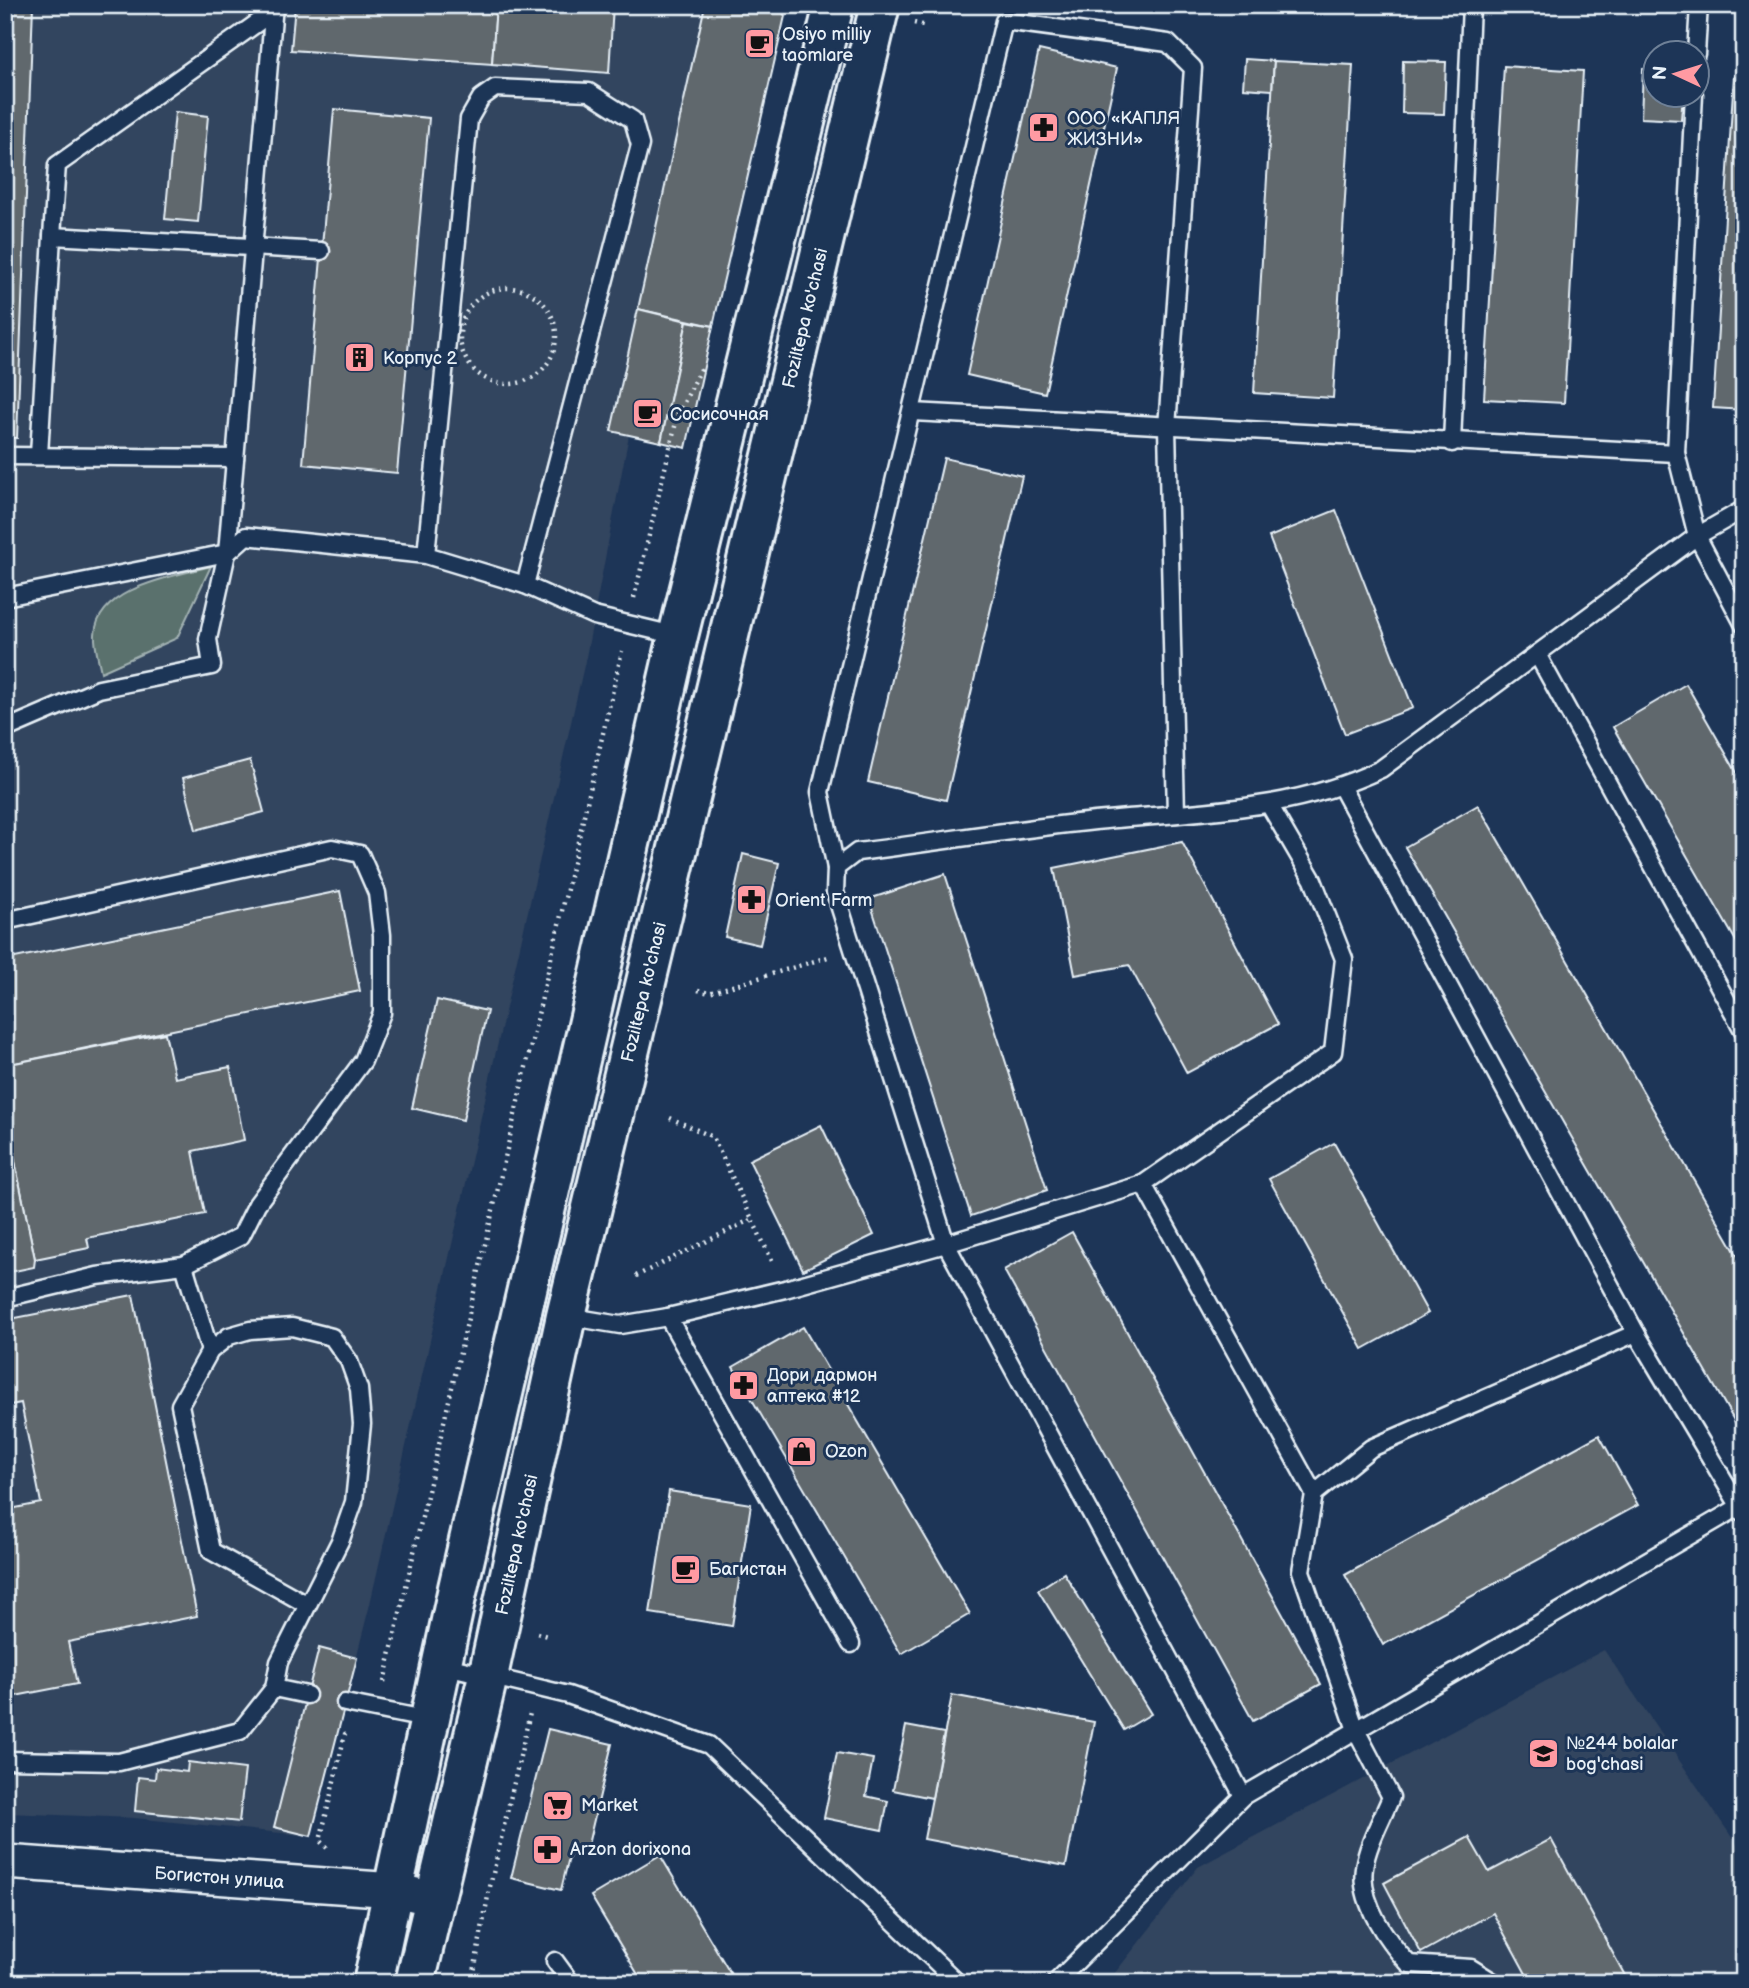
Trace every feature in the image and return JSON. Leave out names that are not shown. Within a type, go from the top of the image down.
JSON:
[{"type":"main road","points":[[373,1983],[442,1665],[678,636],[835,5]]},
{"type":"main road","name":"Foziltepa ko'chasi","points":[[415,1983],[488,1676],[566,1317],[880,5]]},
{"type":"street","name":"Богистон улица","points":[[5,1862],[394,1890],[435,1899]]},
{"type":"lane","points":[[1452,443],[1471,5]]},
{"type":"lane","points":[[1697,38],[1699,5]]},
{"type":"lane","points":[[40,455],[57,164],[274,8]]},
{"type":"lane","points":[[5,725],[6,729],[99,689],[212,666],[208,639],[227,553],[274,8]]},
{"type":"lane","points":[[1176,814],[1167,427],[1193,68],[1168,43],[1004,22],[913,412],[820,792],[836,868],[835,892],[946,1244],[1243,1796]]},
{"type":"lane","points":[[426,555],[469,119],[481,99],[495,88],[589,92],[633,120],[640,145],[525,585]]},
{"type":"lane","points":[[1693,108],[1676,453],[1697,536],[1744,625]]},
{"type":"lane","points":[[52,236],[253,245],[321,251]]},
{"type":"lane","points":[[913,412],[1676,453]]},
{"type":"lane","points":[[5,456],[235,458]]},
{"type":"lane","points":[[836,868],[858,852],[1176,814],[1270,806],[1342,788],[1381,769],[1697,536],[1744,509]]},
{"type":"lane","points":[[5,597],[227,553],[246,536],[426,555],[525,585],[594,616],[678,636]]},
{"type":"lane","points":[[1537,654],[1744,1032]]},
{"type":"lane","points":[[1055,1983],[1243,1796],[1743,1508],[1636,1333],[1342,788]]},
{"type":"lane","points":[[566,1317],[621,1325],[668,1317],[785,1289],[946,1244],[1143,1184],[1333,1052],[1344,959],[1312,880],[1270,806]]},
{"type":"lane","points":[[5,921],[332,848],[360,854],[377,893],[382,935],[382,1013],[363,1061],[257,1204],[241,1236],[184,1265],[97,1276],[5,1298]]},
{"type":"lane","points":[[1143,1184],[1314,1494],[1301,1571],[1356,1730],[1391,1797],[1364,1865],[1363,1885],[1389,1942],[1409,1964],[1471,1968],[1495,1983]]},
{"type":"lane","points":[[184,1265],[210,1351]]},
{"type":"lane","points":[[668,1317],[851,1644]]},
{"type":"lane","points":[[5,1760],[119,1762],[240,1731],[274,1688],[279,1662],[341,1539],[354,1502],[362,1424],[359,1389],[349,1361],[332,1337],[292,1326],[250,1330],[229,1336],[210,1351],[180,1405],[211,1551],[306,1604]]},
{"type":"lane","points":[[1314,1494],[1371,1448],[1636,1333]]},
{"type":"lane","points":[[442,1665],[568,1695],[709,1745],[958,1983]]},
{"type":"lane","points":[[274,1688],[307,1695]]},
{"type":"lane","points":[[345,1703],[430,1720]]},
{"type":"lane","points":[[555,1961],[571,1983]]},
{"type":"path","points":[[514,288],[529,293],[551,315],[555,345],[550,360],[540,372],[526,381],[510,384],[480,375],[462,349],[460,333],[472,305],[484,295],[514,288]]},
{"type":"path","points":[[330,1850],[320,1841],[345,1734],[378,1711],[678,414],[706,360]]},
{"type":"path","points":[[698,990],[709,993],[853,949]]},
{"type":"path","points":[[670,1118],[713,1137],[785,1289]]},
{"type":"path","points":[[636,1276],[752,1219]]},
{"type":"path","points":[[461,1975],[472,1980],[489,1891],[531,1710]]},
{"type":"shaded area","points":[[5,5],[295,5],[292,50],[608,73],[613,5],[705,5],[611,430],[629,435],[586,657],[370,1604],[311,1836],[134,1818],[5,1813]]},
{"type":"shaded area","name":"№244 bolalar bog'chasi","points":[[1604,1650],[1744,1855],[1744,1983],[1107,1983],[1198,1867]]},
{"type":"green space","points":[[211,566],[177,638],[101,672],[95,634],[99,618],[109,605],[141,586]]},
{"type":"building","points":[[5,5],[33,5],[17,438],[5,438]]},
{"type":"building","points":[[295,5],[496,5],[492,64],[291,50]]},
{"type":"building","points":[[496,5],[613,5],[609,73],[492,64]]},
{"type":"building","points":[[705,5],[778,5],[785,16],[713,326],[638,309]]},
{"type":"building","points":[[1039,50],[1117,68],[1045,393],[967,375]]},
{"type":"building","points":[[1245,59],[1274,61],[1272,90],[1243,88]]},
{"type":"building","points":[[1274,61],[1353,65],[1333,398],[1254,393]]},
{"type":"building","points":[[1403,61],[1446,62],[1444,114],[1402,113]]},
{"type":"building","points":[[1504,66],[1583,71],[1564,403],[1484,399]]},
{"type":"building","points":[[1734,75],[1744,76],[1744,410],[1713,408]]},
{"type":"building","points":[[1641,108],[1682,108],[1681,120],[1641,118]]},
{"type":"building","name":"Корпус 2","points":[[334,109],[429,118],[397,473],[303,464]]},
{"type":"building","points":[[175,112],[208,116],[198,222],[165,219]]},
{"type":"building","points":[[638,309],[687,321],[661,442],[611,431]]},
{"type":"building","points":[[687,321],[713,326],[686,448],[661,442]]},
{"type":"building","points":[[944,458],[1022,476],[946,800],[868,782]]},
{"type":"building","points":[[1336,510],[1413,708],[1345,734],[1269,537]]},
{"type":"building","points":[[1686,684],[1744,785],[1744,955],[1613,727]]},
{"type":"building","points":[[250,760],[264,812],[196,830],[183,778]]},
{"type":"building","points":[[1478,805],[1744,1267],[1743,1436],[1405,847]]},
{"type":"building","points":[[1182,842],[1278,1024],[1187,1073],[1129,965],[1075,975],[1054,868]]},
{"type":"building","name":"Orient Farm","points":[[743,854],[779,863],[760,945],[725,937]]},
{"type":"building","points":[[945,874],[1047,1190],[971,1216],[869,899]]},
{"type":"building","points":[[340,891],[360,991],[5,1065],[5,960]]},
{"type":"building","points":[[437,1000],[487,1011],[463,1120],[412,1108]]},
{"type":"building","points":[[165,1033],[175,1078],[230,1067],[244,1140],[193,1151],[205,1214],[87,1238],[89,1248],[35,1259],[5,1113],[5,1065]]},
{"type":"building","points":[[5,1113],[35,1259],[34,1267],[5,1273]]},
{"type":"building","points":[[821,1125],[874,1235],[803,1270],[749,1160]]},
{"type":"building","points":[[1334,1143],[1428,1313],[1363,1349],[1269,1179]]},
{"type":"building","points":[[1072,1232],[1321,1684],[1253,1721],[1004,1270]]},
{"type":"building","points":[[133,1295],[197,1616],[68,1642],[77,1684],[5,1698],[5,1510],[41,1503],[21,1403],[5,1406],[5,1320]]},
{"type":"building","points":[[803,1327],[970,1614],[901,1654],[733,1367]]},
{"type":"building","points":[[1599,1435],[1638,1505],[1383,1645],[1345,1575]]},
{"type":"building","points":[[669,1491],[751,1504],[732,1626],[650,1613]]},
{"type":"building","points":[[1064,1573],[1151,1714],[1124,1730],[1038,1590]]},
{"type":"building","points":[[319,1648],[357,1658],[311,1836],[274,1827]]},
{"type":"building","points":[[952,1695],[1094,1722],[1066,1866],[924,1839]]},
{"type":"building","points":[[906,1726],[944,1733],[932,1798],[893,1790]]},
{"type":"building","points":[[548,1729],[612,1744],[587,1849],[572,1845],[561,1890],[511,1878]]},
{"type":"building","points":[[837,1753],[873,1759],[866,1796],[888,1801],[882,1830],[824,1818]]},
{"type":"building","points":[[188,1762],[245,1769],[239,1822],[135,1811],[138,1777],[155,1779],[156,1768],[187,1772]]},
{"type":"building","points":[[1469,1837],[1489,1872],[1551,1839],[1629,1983],[1531,1983],[1493,1913],[1421,1953],[1384,1883]]},
{"type":"building","points":[[660,1855],[736,1983],[643,1983],[591,1896]]},
{"type":"place","name":"Osiyo milliy taomlare","points":[[759,44]]},
{"type":"place","name":"ООО «КАПЛЯ ЖИЗНИ»","points":[[1044,128]]},
{"type":"place","name":"Корпус 2","points":[[360,358]]},
{"type":"place","name":"Сосисочная","points":[[647,414]]},
{"type":"place","name":"Orient Farm","points":[[752,900]]},
{"type":"place","name":"Дори дармон аптека #12","points":[[744,1385]]},
{"type":"place","name":"Ozon","points":[[802,1451]]},
{"type":"place","name":"Багистан","points":[[686,1569]]},
{"type":"place","name":"№244 bolalar bog'chasi","points":[[1543,1753]]},
{"type":"place","name":"Market","points":[[558,1805]]},
{"type":"place","name":"Arzon dorixona","points":[[547,1849]]}]
